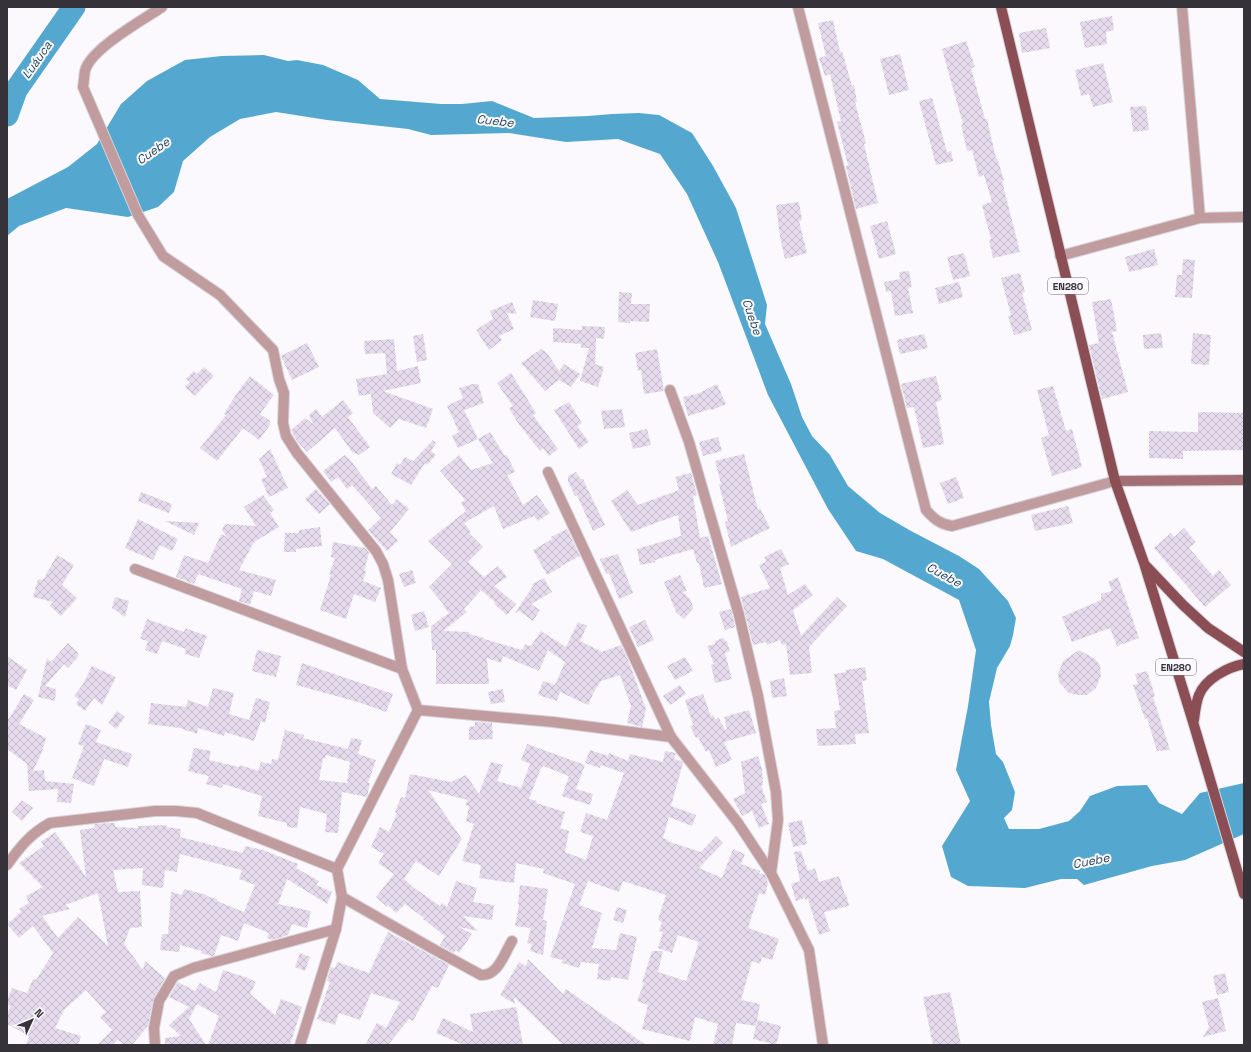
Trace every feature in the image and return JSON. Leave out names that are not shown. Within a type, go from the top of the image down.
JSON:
[{"type":"main road","name":"EN280","points":[[1000,7],[1115,481],[1144,563],[1244,894]]},
{"type":"main road","points":[[1115,481],[1244,480]]},
{"type":"main road","name":"EN280","points":[[1144,563],[1182,605],[1208,628],[1244,652]]},
{"type":"main road","points":[[1193,722],[1199,695],[1209,682],[1221,672],[1244,664]]},
{"type":"street","points":[[162,7],[103,47],[92,58],[85,70],[84,87],[138,215],[163,256],[220,295],[273,350],[279,379],[284,392],[283,423],[286,436],[297,453],[376,551],[383,564],[388,580],[402,668],[418,710],[337,869],[342,897],[336,929],[300,1045]]},
{"type":"street","points":[[798,7],[926,510],[935,520],[944,525],[952,526],[1115,481]]},
{"type":"street","points":[[1182,7],[1200,218]]},
{"type":"street","points":[[1060,256],[1200,218],[1244,217]]},
{"type":"street","points":[[670,390],[689,442],[736,608],[758,696],[776,792],[778,820],[772,873]]},
{"type":"street","points":[[548,472],[671,736],[738,823],[772,873],[809,950],[823,1045]]},
{"type":"street","points":[[135,568],[402,668]]},
{"type":"street","points":[[418,710],[553,722],[671,736]]},
{"type":"street","points":[[7,865],[24,842],[38,830],[50,823],[162,811],[196,814],[337,869]]},
{"type":"street","points":[[342,897],[481,975],[492,973],[497,968],[512,941]]},
{"type":"street","points":[[155,1045],[154,1028],[159,1001],[174,976],[192,968],[336,929]]},
{"type":"water","name":"Cuebe","points":[[264,55],[288,61],[297,60],[323,65],[358,80],[380,99],[441,104],[462,104],[492,101],[534,118],[639,113],[659,115],[692,133],[713,166],[736,208],[767,305],[765,324],[791,384],[802,417],[812,436],[830,455],[848,486],[880,513],[959,556],[979,569],[1008,601],[1016,618],[1010,646],[997,668],[989,702],[996,754],[1003,762],[1015,792],[1012,810],[1004,818],[1009,829],[1039,829],[1069,821],[1080,811],[1090,796],[1117,786],[1147,785],[1159,803],[1182,814],[1200,793],[1244,783],[1244,834],[1185,860],[1152,866],[1084,885],[1077,879],[1061,879],[1025,888],[968,886],[951,877],[942,846],[970,801],[956,770],[968,706],[976,650],[959,600],[883,559],[856,551],[828,509],[768,395],[718,262],[687,194],[660,154],[618,139],[566,142],[509,133],[431,135],[408,129],[327,120],[276,112],[240,119],[210,137],[183,161],[174,192],[158,207],[128,217],[66,208],[19,226],[7,236],[7,199],[68,167],[97,144],[121,104],[147,81],[185,60],[222,56]]},
{"type":"building","points":[[1112,16],[1114,30],[1106,32],[1107,44],[1085,48],[1080,22]]},
{"type":"building","points":[[833,20],[840,52],[842,51],[852,86],[854,85],[857,102],[855,102],[866,143],[864,144],[878,203],[856,209],[846,166],[848,165],[837,122],[841,121],[830,74],[825,76],[819,58],[826,56],[818,23]]},
{"type":"building","points":[[1046,28],[1050,48],[1022,53],[1019,33]]},
{"type":"building","points":[[966,41],[975,67],[971,68],[985,119],[987,119],[996,158],[1004,180],[1002,181],[1020,252],[993,258],[989,240],[991,239],[982,205],[992,202],[984,175],[979,177],[972,150],[967,151],[961,124],[963,124],[942,49]]},
{"type":"building","points":[[900,54],[909,90],[889,95],[880,59]]},
{"type":"building","points":[[1103,63],[1113,102],[1093,107],[1089,94],[1081,96],[1075,70]]},
{"type":"building","points":[[932,98],[947,152],[951,151],[953,161],[936,165],[919,101]]},
{"type":"building","points":[[1146,106],[1149,130],[1133,132],[1130,107]]},
{"type":"building","points":[[799,202],[802,220],[799,221],[807,253],[785,259],[780,237],[776,205]]},
{"type":"building","points":[[887,221],[896,254],[879,259],[870,226]]},
{"type":"building","points":[[1154,249],[1158,265],[1129,272],[1125,257]]},
{"type":"building","points":[[964,253],[970,276],[953,280],[947,257]]},
{"type":"building","points":[[1183,259],[1195,260],[1192,298],[1175,297],[1177,275],[1182,275]]},
{"type":"building","points":[[909,271],[912,287],[908,288],[913,313],[895,316],[891,291],[886,292],[884,282],[900,279],[899,272]]},
{"type":"building","points":[[1020,273],[1025,292],[1022,293],[1032,330],[1014,335],[1008,316],[1011,315],[1001,278]]},
{"type":"building","points":[[959,282],[963,297],[939,304],[935,288]]},
{"type":"building","points":[[619,292],[632,293],[631,304],[650,304],[649,322],[618,322]]},
{"type":"building","points":[[1111,299],[1117,331],[1112,332],[1128,392],[1102,399],[1089,345],[1099,343],[1092,302]]},
{"type":"building","points":[[533,300],[558,304],[555,321],[530,317]]},
{"type":"building","points":[[512,302],[517,314],[507,313],[514,329],[499,336],[502,340],[489,350],[476,330],[493,319],[490,311]]},
{"type":"building","points":[[582,326],[605,327],[604,339],[596,338],[595,364],[604,367],[598,387],[580,381],[589,348],[581,348],[581,344],[553,342],[553,328],[582,330]]},
{"type":"building","points":[[1161,333],[1163,348],[1144,349],[1143,335]]},
{"type":"building","points":[[1193,333],[1211,335],[1209,365],[1191,364]]},
{"type":"building","points":[[423,334],[427,360],[417,362],[413,336]]},
{"type":"building","points":[[924,334],[928,348],[900,354],[897,340]]},
{"type":"building","points":[[394,339],[397,371],[418,366],[421,383],[383,391],[433,409],[426,428],[399,419],[390,428],[373,413],[371,394],[359,396],[356,379],[387,374],[385,353],[365,354],[364,341]]},
{"type":"building","points":[[307,343],[319,367],[292,380],[281,356]]},
{"type":"building","points":[[541,349],[547,353],[559,371],[564,364],[580,374],[571,387],[559,380],[545,391],[521,363]]},
{"type":"building","points":[[657,349],[664,391],[644,394],[641,370],[638,371],[635,353]]},
{"type":"building","points":[[204,367],[214,376],[195,396],[185,387],[190,382],[186,379],[194,371],[197,374]]},
{"type":"building","points":[[511,373],[536,413],[533,415],[558,449],[549,456],[543,448],[540,451],[518,423],[509,408],[513,406],[497,383]]},
{"type":"building","points":[[250,376],[274,395],[260,414],[270,421],[270,425],[259,440],[243,428],[217,461],[200,448],[226,415],[224,414]]},
{"type":"building","points":[[936,376],[942,400],[936,402],[944,444],[923,448],[914,407],[907,408],[901,384]]},
{"type":"building","points":[[478,384],[484,403],[464,410],[478,439],[458,448],[452,436],[459,432],[447,406],[463,398],[459,388]]},
{"type":"building","points":[[717,384],[726,404],[712,410],[711,409],[688,416],[683,397],[697,394]]},
{"type":"building","points":[[1053,386],[1066,431],[1072,429],[1082,467],[1052,476],[1041,438],[1049,435],[1037,390]]},
{"type":"building","points":[[343,400],[353,413],[348,417],[370,447],[359,455],[352,452],[335,428],[307,452],[297,441],[291,430],[305,418],[313,424],[309,415],[316,409],[322,417]]},
{"type":"building","points":[[569,402],[582,423],[577,426],[589,442],[579,449],[554,410]]},
{"type":"building","points":[[622,409],[625,427],[604,429],[601,411]]},
{"type":"building","points":[[1198,412],[1243,413],[1244,450],[1183,451],[1183,459],[1149,458],[1149,431],[1198,432]]},
{"type":"building","points":[[647,429],[651,445],[633,449],[629,433]]},
{"type":"building","points":[[490,432],[505,456],[507,455],[515,472],[507,475],[523,505],[537,495],[550,513],[538,521],[534,516],[503,529],[494,506],[464,523],[471,532],[469,533],[483,547],[468,562],[484,577],[498,566],[507,577],[494,586],[516,604],[507,615],[481,590],[464,609],[467,612],[443,631],[469,632],[469,634],[522,650],[525,644],[531,646],[541,631],[566,647],[578,622],[587,626],[580,641],[602,652],[621,645],[629,662],[646,709],[642,727],[627,723],[631,706],[620,675],[601,681],[588,705],[560,692],[557,701],[538,695],[543,681],[555,685],[565,662],[548,650],[539,671],[503,656],[501,663],[487,658],[489,684],[436,684],[436,650],[432,650],[431,626],[449,613],[429,587],[452,564],[428,541],[466,511],[461,503],[465,500],[440,471],[459,455],[471,470],[493,463],[478,439]]},
{"type":"building","points":[[718,437],[722,451],[703,456],[699,442]]},
{"type":"building","points":[[433,440],[436,443],[431,451],[436,455],[427,465],[425,463],[411,485],[391,474],[397,463],[400,465],[405,457],[413,461]]},
{"type":"building","points":[[270,449],[288,488],[269,497],[261,479],[267,477],[259,459]]},
{"type":"building","points":[[744,454],[758,510],[760,508],[770,528],[731,547],[725,522],[728,521],[715,461]]},
{"type":"building","points":[[345,455],[372,489],[376,486],[392,505],[397,499],[409,509],[390,532],[398,541],[387,551],[368,530],[381,518],[352,485],[347,489],[338,477],[331,482],[323,471]]},
{"type":"building","points":[[576,472],[581,479],[583,479],[605,525],[593,531],[577,495],[575,496],[568,481],[568,476]]},
{"type":"building","points":[[691,473],[697,495],[693,496],[700,538],[708,536],[722,584],[704,588],[699,563],[697,563],[693,549],[655,560],[655,562],[640,565],[637,549],[681,536],[678,515],[631,532],[611,501],[627,490],[638,505],[679,490],[675,477]]},
{"type":"building","points":[[956,477],[964,498],[948,504],[940,483]]},
{"type":"building","points":[[316,489],[330,504],[319,514],[305,499]]},
{"type":"building","points":[[141,492],[172,504],[169,513],[138,501]]},
{"type":"building","points":[[263,495],[274,510],[270,513],[279,527],[254,542],[239,570],[276,580],[271,596],[254,591],[250,605],[239,601],[242,589],[198,574],[194,584],[176,577],[184,555],[208,563],[221,534],[227,537],[222,530],[225,524],[256,526],[244,507]]},
{"type":"building","points":[[1068,506],[1073,523],[1035,531],[1031,515]]},
{"type":"building","points":[[138,519],[178,539],[172,551],[160,545],[153,560],[125,548]]},
{"type":"building","points":[[165,521],[199,523],[194,535]]},
{"type":"building","points":[[320,527],[322,546],[296,549],[296,552],[284,552],[285,533],[299,533],[299,530]]},
{"type":"building","points":[[1184,528],[1196,542],[1189,548],[1213,576],[1219,570],[1231,585],[1205,607],[1154,548],[1171,533],[1174,537]]},
{"type":"building","points":[[567,529],[580,556],[547,575],[533,550],[552,539],[551,537]]},
{"type":"building","points":[[333,542],[365,548],[369,553],[363,581],[381,588],[375,602],[354,594],[346,619],[320,610],[331,575],[329,574],[335,558],[331,557]]},
{"type":"building","points":[[781,549],[789,564],[780,568],[788,595],[805,584],[813,595],[793,610],[801,636],[837,597],[847,606],[809,647],[812,673],[790,675],[786,644],[782,645],[780,640],[767,645],[766,642],[753,645],[741,597],[770,588],[759,565],[766,562],[764,557]]},
{"type":"building","points":[[618,554],[633,593],[619,599],[609,573],[606,574],[600,559]]},
{"type":"building","points":[[57,555],[74,565],[62,585],[77,598],[61,616],[50,606],[53,602],[33,597],[38,579],[43,580]]},
{"type":"building","points":[[412,570],[416,583],[404,587],[399,574]]},
{"type":"building","points":[[680,575],[687,591],[683,592],[690,599],[693,606],[693,609],[684,619],[676,612],[664,582]]},
{"type":"building","points":[[1118,577],[1139,638],[1117,646],[1110,628],[1072,642],[1062,617],[1101,600],[1101,594],[1112,591],[1108,582]]},
{"type":"building","points":[[544,578],[552,592],[531,604],[540,610],[533,621],[519,611],[515,613],[533,586],[532,584]]},
{"type":"building","points":[[115,597],[129,601],[125,617],[112,608]]},
{"type":"building","points":[[731,609],[735,627],[725,630],[719,612]]},
{"type":"building","points":[[424,611],[429,627],[415,631],[411,615]]},
{"type":"building","points":[[147,619],[184,632],[185,628],[207,636],[199,658],[185,654],[186,649],[162,641],[157,654],[145,650],[148,641],[140,639]]},
{"type":"building","points":[[645,620],[654,640],[638,647],[629,627]]},
{"type":"building","points":[[723,638],[727,642],[730,651],[725,653],[732,679],[715,683],[711,665],[714,664],[707,646],[715,644],[715,641]]},
{"type":"building","points":[[68,643],[78,653],[78,657],[68,668],[64,664],[45,686],[56,689],[55,701],[38,697],[47,658],[51,662]]},
{"type":"building","points":[[257,650],[281,656],[276,677],[252,671]]},
{"type":"building","points":[[1079,650],[1095,659],[1100,665],[1101,675],[1096,688],[1087,695],[1069,693],[1059,682],[1058,674],[1063,661]]},
{"type":"building","points":[[7,656],[27,670],[16,690],[7,685]]},
{"type":"building","points":[[685,657],[693,671],[675,680],[667,666]]},
{"type":"building","points":[[302,663],[393,694],[386,712],[358,702],[296,685]]},
{"type":"building","points":[[92,666],[116,677],[102,705],[94,698],[85,711],[76,704],[79,699],[74,696],[83,684]]},
{"type":"building","points":[[865,667],[867,680],[862,681],[869,733],[855,734],[856,744],[818,746],[816,729],[836,728],[834,711],[840,710],[834,674],[846,672],[846,670]]},
{"type":"building","points":[[1147,671],[1155,696],[1153,697],[1170,750],[1157,751],[1147,718],[1145,719],[1133,685],[1138,684],[1135,674]]},
{"type":"building","points":[[784,678],[787,696],[772,698],[770,681]]},
{"type":"building","points":[[680,685],[686,694],[670,705],[663,696]]},
{"type":"building","points":[[213,688],[234,693],[229,714],[249,720],[256,698],[270,702],[265,723],[261,721],[254,741],[225,732],[224,736],[198,728],[197,734],[180,728],[148,724],[151,703],[186,707],[188,700],[208,707]]},
{"type":"building","points":[[503,689],[505,702],[491,704],[488,692]]},
{"type":"building","points":[[24,694],[34,700],[19,724],[46,738],[42,752],[33,771],[44,770],[45,781],[74,784],[71,803],[57,802],[58,789],[29,791],[27,764],[7,749],[7,718],[9,719]]},
{"type":"building","points":[[703,694],[711,716],[713,715],[715,719],[719,718],[725,730],[727,729],[724,717],[749,710],[756,733],[724,742],[732,760],[716,767],[709,750],[706,752],[690,726],[693,725],[685,700]]},
{"type":"building","points":[[117,711],[125,717],[116,729],[108,723]]},
{"type":"building","points":[[475,722],[492,723],[493,739],[469,740],[469,727],[475,726]]},
{"type":"building","points":[[86,724],[101,730],[96,742],[132,754],[128,767],[104,759],[94,786],[72,778],[84,746],[78,744]]},
{"type":"building","points":[[285,730],[304,735],[303,738],[348,749],[351,738],[362,740],[358,754],[376,760],[368,783],[370,783],[367,797],[342,792],[338,833],[325,832],[327,814],[300,807],[297,828],[287,827],[287,823],[258,816],[262,796],[223,784],[222,788],[206,784],[209,776],[188,771],[194,748],[211,751],[209,760],[239,767],[240,765],[258,771],[261,762],[271,764],[272,759],[278,760]],"holes":[[[326,755],[350,762],[347,783],[319,780],[323,758],[325,759]]]},
{"type":"building","points":[[527,744],[585,765],[576,789],[593,794],[590,805],[562,796],[569,776],[543,766],[529,799],[537,801],[536,803],[565,812],[560,828],[569,831],[565,852],[586,860],[593,836],[580,832],[586,813],[607,820],[624,773],[601,765],[600,768],[585,763],[590,750],[608,756],[609,753],[628,761],[630,754],[663,762],[665,751],[676,753],[674,759],[683,763],[671,806],[696,815],[692,826],[669,817],[663,838],[668,840],[667,841],[701,852],[716,836],[723,843],[699,868],[722,878],[733,849],[745,854],[741,864],[760,871],[759,873],[765,875],[768,883],[765,895],[759,893],[748,928],[779,939],[772,960],[762,957],[760,964],[752,961],[741,1000],[760,1004],[756,1026],[736,1023],[732,1045],[713,1045],[718,1024],[695,1017],[690,1041],[642,1029],[648,1005],[637,1001],[644,983],[642,983],[652,951],[663,951],[658,972],[686,981],[699,942],[678,935],[672,953],[658,948],[663,932],[659,931],[662,922],[658,920],[666,895],[623,881],[619,892],[588,881],[579,905],[602,913],[592,948],[616,950],[620,933],[637,937],[628,980],[611,977],[610,981],[597,979],[599,964],[581,962],[579,968],[562,963],[563,960],[550,957],[575,884],[543,873],[544,869],[516,863],[514,883],[479,878],[481,865],[462,861],[474,824],[466,821],[469,806],[465,805],[468,800],[428,790],[462,839],[439,876],[416,861],[404,879],[440,906],[442,903],[447,907],[456,881],[477,888],[473,902],[494,905],[492,920],[463,916],[478,931],[459,927],[472,934],[459,953],[456,950],[454,953],[440,945],[445,936],[405,904],[396,913],[388,905],[387,907],[376,897],[394,874],[378,863],[384,854],[371,847],[380,827],[389,832],[397,813],[395,812],[401,797],[405,798],[410,774],[451,782],[466,775],[479,794],[491,762],[503,765],[497,781],[521,788],[530,764],[521,760]]},
{"type":"building","points":[[758,756],[762,769],[763,785],[761,786],[767,802],[761,804],[769,824],[759,828],[752,811],[742,816],[733,799],[745,793],[741,762]]},
{"type":"building","points":[[22,800],[33,808],[22,821],[12,812]]},
{"type":"building","points":[[802,820],[807,844],[793,847],[788,823]]},
{"type":"building","points":[[115,823],[115,827],[138,828],[138,826],[166,825],[166,827],[181,829],[180,837],[243,853],[245,846],[263,850],[298,864],[296,868],[319,881],[316,885],[332,892],[327,904],[287,879],[278,904],[311,911],[307,928],[292,924],[288,935],[272,940],[267,938],[269,933],[244,923],[238,941],[221,935],[214,956],[211,956],[201,953],[202,951],[180,945],[179,952],[160,950],[162,934],[168,934],[171,892],[182,895],[184,889],[207,895],[206,896],[217,899],[217,901],[244,912],[255,885],[239,879],[242,870],[180,854],[177,872],[165,870],[163,888],[142,885],[143,868],[113,870],[118,892],[140,891],[142,927],[130,928],[124,944],[143,970],[145,961],[165,978],[153,1000],[148,1026],[132,1045],[124,1045],[118,1040],[112,1045],[97,1045],[112,1030],[100,1017],[106,1012],[86,990],[64,1010],[55,1028],[81,1036],[78,1045],[26,1045],[29,1036],[7,1024],[7,1014],[11,1006],[7,1004],[7,1001],[12,988],[27,993],[33,979],[36,980],[53,953],[33,926],[19,938],[7,924],[21,912],[19,909],[29,903],[26,896],[43,887],[19,863],[44,846],[41,842],[55,832],[86,877],[80,830],[94,828],[95,824]],"holes":[[[98,893],[108,946],[78,917],[58,938],[42,916],[70,909],[65,905]]]},
{"type":"building","points":[[801,851],[808,871],[815,868],[819,882],[839,876],[849,906],[824,912],[830,931],[819,935],[808,899],[805,900],[805,898],[796,901],[791,884],[800,881],[794,852]]},
{"type":"building","points":[[520,885],[548,889],[543,920],[547,921],[543,955],[530,951],[532,944],[527,943],[531,928],[515,926],[519,904]]},
{"type":"building","points":[[617,907],[627,910],[623,923],[613,920]]},
{"type":"building","points":[[388,932],[449,965],[438,988],[432,986],[413,1021],[409,1019],[388,1045],[365,1045],[377,1023],[386,1028],[400,1002],[371,993],[360,1020],[339,1013],[335,1025],[317,1019],[330,982],[327,981],[331,967],[335,968],[337,962],[369,973]]},
{"type":"building","points":[[300,953],[310,957],[305,971],[295,967]]},
{"type":"building","points":[[528,959],[563,994],[566,989],[646,1045],[563,1045],[514,997],[515,1004],[500,995],[519,962],[526,966]]},
{"type":"building","points":[[223,970],[256,982],[250,994],[275,1015],[281,999],[302,1007],[290,1045],[208,1045],[219,1016],[197,1004],[189,1019],[206,1045],[165,1045],[165,1038],[181,1036],[169,1025],[189,1007],[169,997],[178,982],[195,991],[200,983],[216,992]]},
{"type":"building","points":[[1225,973],[1229,992],[1217,995],[1213,976]]},
{"type":"building","points":[[950,992],[961,1045],[933,1045],[923,997]]},
{"type":"building","points":[[1218,998],[1226,1031],[1203,1037],[1209,1027],[1202,1002]]},
{"type":"building","points":[[516,1007],[523,1045],[464,1045],[436,1033],[443,1018],[473,1032],[470,1014]]},
{"type":"building","points":[[758,1020],[781,1026],[776,1045],[753,1039]]},
{"type":"waterway","name":"Luáuca","points":[[7,115],[16,90],[74,7]]}]
